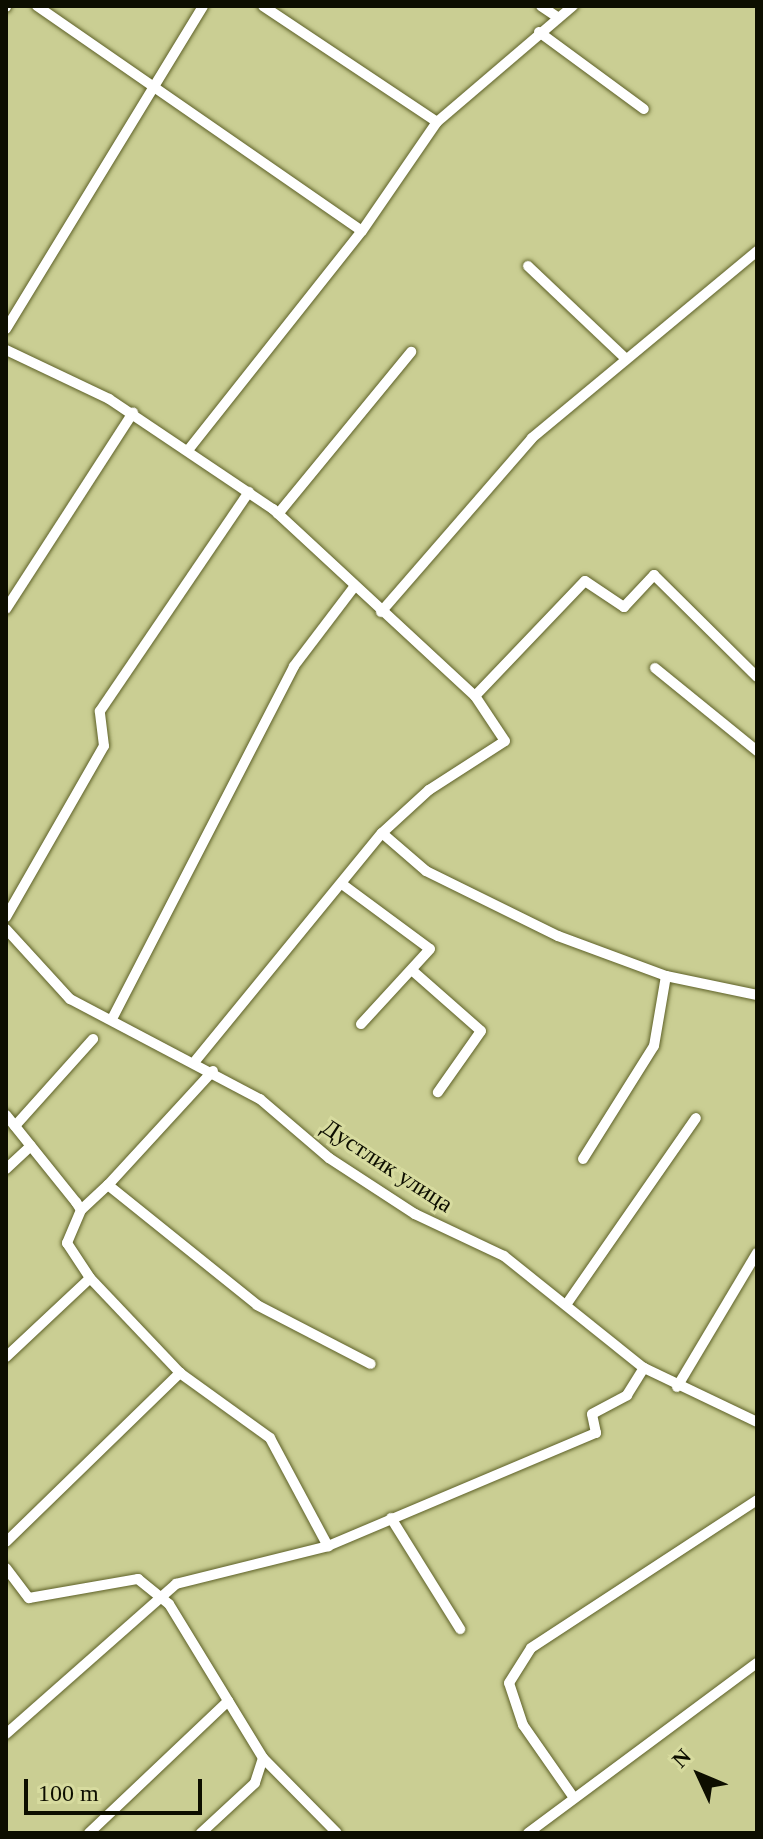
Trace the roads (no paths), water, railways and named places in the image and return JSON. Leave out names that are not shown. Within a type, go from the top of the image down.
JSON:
[{"type":"street","points":[[37,6],[362,231]]},
{"type":"street","points":[[6,329],[152,84],[203,6]]},
{"type":"street","points":[[263,6],[437,122]]},
{"type":"street","points":[[541,6],[556,16]]},
{"type":"street","points":[[189,449],[362,231],[437,122],[556,16],[573,6]]},
{"type":"street","points":[[539,32],[644,109]]},
{"type":"street","points":[[381,612],[532,438],[625,358],[756,253]]},
{"type":"street","points":[[528,266],[625,358]]},
{"type":"street","points":[[6,350],[133,413],[189,449],[278,514],[475,696],[505,741],[429,790],[382,833],[196,1060]]},
{"type":"street","points":[[278,514],[411,352]]},
{"type":"street","points":[[6,609],[133,413]]},
{"type":"street","points":[[6,917],[104,746],[100,711],[249,492]]},
{"type":"street","points":[[475,696],[585,581],[624,607],[654,575],[757,677]]},
{"type":"street","points":[[112,1019],[294,666],[354,587]]},
{"type":"street","points":[[655,668],[757,751]]},
{"type":"street","points":[[382,833],[426,871],[558,936],[666,976],[757,995]]},
{"type":"street","points":[[342,884],[430,949],[414,972],[361,1024]]},
{"type":"street","name":"Дустлик улица","points":[[6,929],[70,999],[196,1060],[260,1099],[329,1158],[415,1214],[504,1256],[568,1302],[644,1368],[677,1387],[757,1422]]},
{"type":"street","points":[[414,972],[481,1031],[438,1092]]},
{"type":"street","points":[[583,1159],[654,1046],[666,976]]},
{"type":"street","points":[[15,1126],[93,1039]]},
{"type":"street","points":[[213,1071],[81,1210],[67,1243],[90,1278],[180,1373],[270,1438],[328,1546]]},
{"type":"street","points":[[6,1115],[81,1210]]},
{"type":"street","points":[[568,1302],[696,1118]]},
{"type":"street","points":[[6,1169],[31,1146]]},
{"type":"street","points":[[108,1185],[257,1305],[371,1364]]},
{"type":"street","points":[[677,1387],[757,1253]]},
{"type":"street","points":[[6,1357],[90,1278]]},
{"type":"street","points":[[6,1734],[160,1595],[244,1562],[328,1546],[596,1433],[592,1414],[627,1395],[644,1368]]},
{"type":"street","points":[[6,1542],[180,1373]]},
{"type":"street","points":[[574,1798],[523,1725],[509,1683],[531,1648],[757,1500]]},
{"type":"street","points":[[391,1518],[460,1629]]},
{"type":"street","points":[[6,1568],[29,1598],[120,1579],[150,1582],[263,1758],[337,1833]]},
{"type":"street","points":[[528,1833],[757,1663]]},
{"type":"street","points":[[89,1833],[228,1701]]},
{"type":"street","points":[[201,1833],[255,1783],[263,1758]]}]
